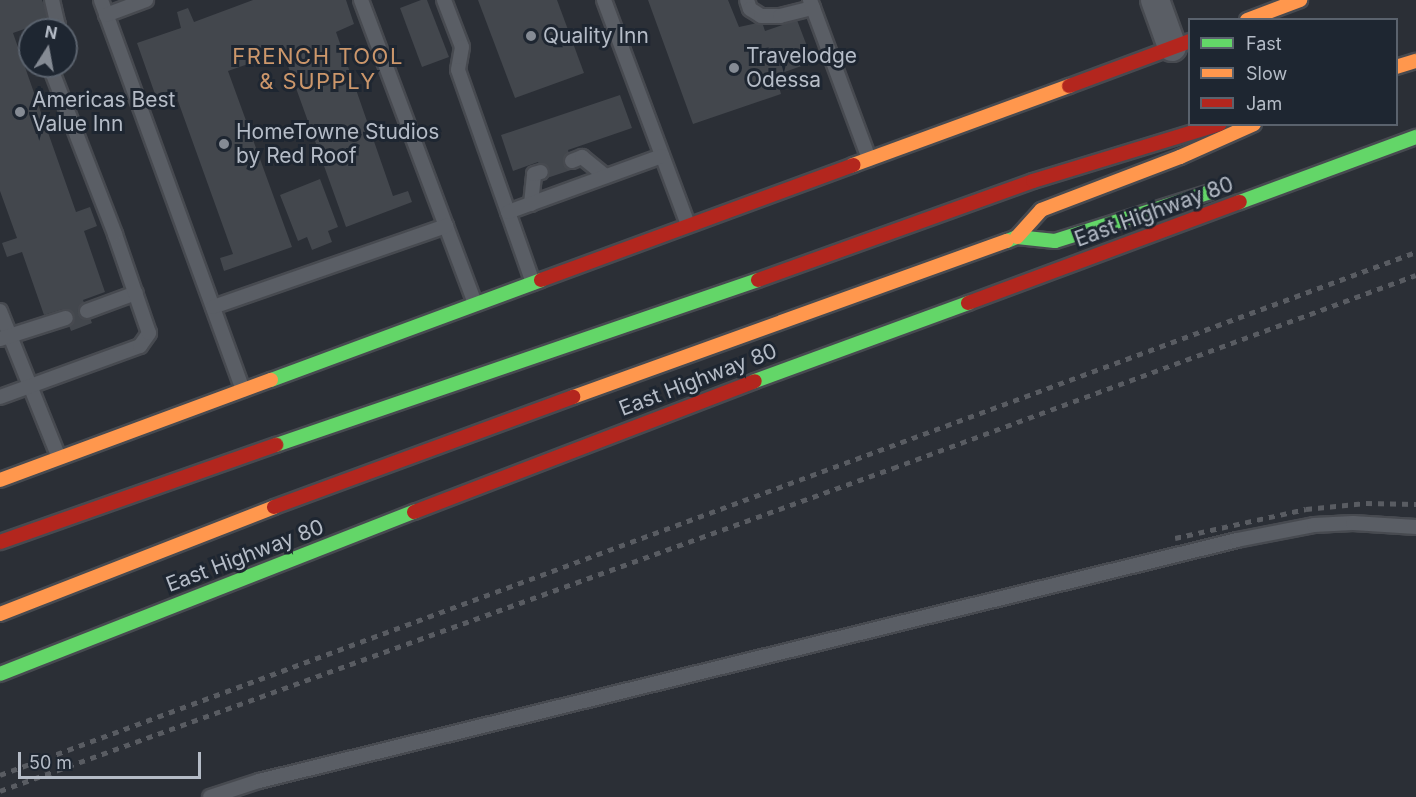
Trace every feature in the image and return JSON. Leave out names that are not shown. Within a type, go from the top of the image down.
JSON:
[{"type":"main road","points":[[1252,18],[1300,0]]},
{"type":"main road","points":[[0,480],[1181,44]]},
{"type":"main road","points":[[1398,66],[1416,60]]},
{"type":"main road","points":[[0,543],[194,473],[651,318],[1034,181],[1213,126]]},
{"type":"main road","points":[[1017,237],[1041,210],[1180,157],[1250,126]]},
{"type":"main road","points":[[1281,172],[1416,135]]},
{"type":"main road","name":"East Highway 80","points":[[0,674],[648,421],[1416,135]]},
{"type":"main road","points":[[0,614],[293,500],[891,280],[1017,237],[1056,241],[1123,217],[1225,188]]},
{"type":"main road","points":[[0,667],[23,665]]},
{"type":"street","points":[[1155,0],[1181,44]]},
{"type":"lane","points":[[52,0],[56,18]]},
{"type":"lane","points":[[101,0],[243,390]]},
{"type":"lane","points":[[106,15],[146,0]]},
{"type":"lane","points":[[361,0],[476,304]]},
{"type":"lane","points":[[444,0],[462,47],[458,70],[532,283]]},
{"type":"lane","points":[[604,0],[688,225]]},
{"type":"lane","points":[[747,0],[750,9],[761,16],[780,16],[812,4],[869,159]]},
{"type":"lane","points":[[0,397],[140,346],[149,333],[55,78]]},
{"type":"lane","points":[[508,212],[604,175],[662,156]]},
{"type":"lane","points":[[572,161],[582,157],[604,175]]},
{"type":"lane","points":[[531,204],[534,174],[541,172]]},
{"type":"lane","points":[[213,307],[446,226]]},
{"type":"lane","points":[[87,311],[136,293]]},
{"type":"lane","points":[[0,311],[5,337],[30,386],[58,458]]},
{"type":"lane","points":[[5,337],[66,318]]},
{"type":"lane","points":[[210,797],[259,781],[1237,540],[1314,525],[1353,523],[1416,527]]},
{"type":"building","name":"Americas Best Value Inn","points":[[0,0],[42,0],[49,18],[18,18],[18,31],[13,33],[18,47],[18,78],[29,78],[76,212],[90,207],[97,226],[84,231],[105,292],[83,300],[92,323],[71,331],[63,309],[44,315],[22,252],[7,257],[2,243],[17,238],[0,191]]},
{"type":"building","name":"HomeTowne Studios by Red Roof","points":[[253,0],[346,0],[354,24],[336,32],[393,196],[408,191],[412,202],[346,227],[283,52],[228,71],[292,247],[224,271],[220,258],[233,254],[174,90],[156,97],[137,43],[181,28],[177,12],[188,8],[194,22]]},
{"type":"building","points":[[427,0],[449,57],[422,67],[400,8]]},
{"type":"building","name":"Quality Inn","points":[[478,0],[557,0],[584,73],[515,98]]},
{"type":"building","name":"Travelodge Odessa","points":[[648,0],[728,0],[739,27],[762,22],[765,31],[797,20],[813,62],[776,75],[781,94],[693,124]]},
{"type":"building","points":[[620,95],[632,128],[568,150],[574,169],[544,179],[538,162],[513,171],[501,135]]},
{"type":"building","points":[[320,179],[338,227],[328,231],[332,242],[312,250],[307,237],[298,241],[280,195]]},
{"type":"railway","points":[[0,775],[1416,252]]},
{"type":"railway","points":[[0,791],[893,468],[1416,275]]},
{"type":"railway","points":[[1175,538],[1306,509],[1366,503],[1416,504]]},
{"type":"traffic: fast","points":[[1240,202],[1416,137]]},
{"type":"traffic: fast","points":[[1007,241],[1017,237],[1055,241],[1210,192]]},
{"type":"traffic: fast","points":[[271,380],[541,280]]},
{"type":"traffic: fast","points":[[276,445],[758,280]]},
{"type":"traffic: fast","points":[[755,381],[968,303]]},
{"type":"traffic: fast","points":[[0,674],[414,512]]},
{"type":"traffic: slow","points":[[1252,18],[1300,0]]},
{"type":"traffic: slow","points":[[1398,66],[1416,61]]},
{"type":"traffic: slow","points":[[853,165],[1069,86]]},
{"type":"traffic: slow","points":[[1017,237],[1041,210],[1180,157],[1250,126]]},
{"type":"traffic: slow","points":[[573,397],[1007,241]]},
{"type":"traffic: slow","points":[[0,480],[271,380]]},
{"type":"traffic: slow","points":[[0,614],[274,507]]},
{"type":"traffic: jam","points":[[1069,86],[1188,42]]},
{"type":"traffic: jam","points":[[758,280],[1033,181],[1212,126]]},
{"type":"traffic: jam","points":[[541,280],[853,165]]},
{"type":"traffic: jam","points":[[968,303],[1240,202]]},
{"type":"traffic: jam","points":[[414,512],[755,381]]},
{"type":"traffic: jam","points":[[274,507],[573,397]]},
{"type":"traffic: jam","points":[[0,542],[276,445]]},
{"type":"place","name":"Quality Inn","points":[[531,36]]},
{"type":"place","name":"Travelodge Odessa","points":[[734,68]]},
{"type":"place","name":"Americas Best Value Inn","points":[[20,112]]},
{"type":"place","name":"HomeTowne Studios by Red Roof","points":[[224,144]]},
{"type":"district","name":"FRENCH TOOL & SUPPLY","points":[[318,68]]}]
